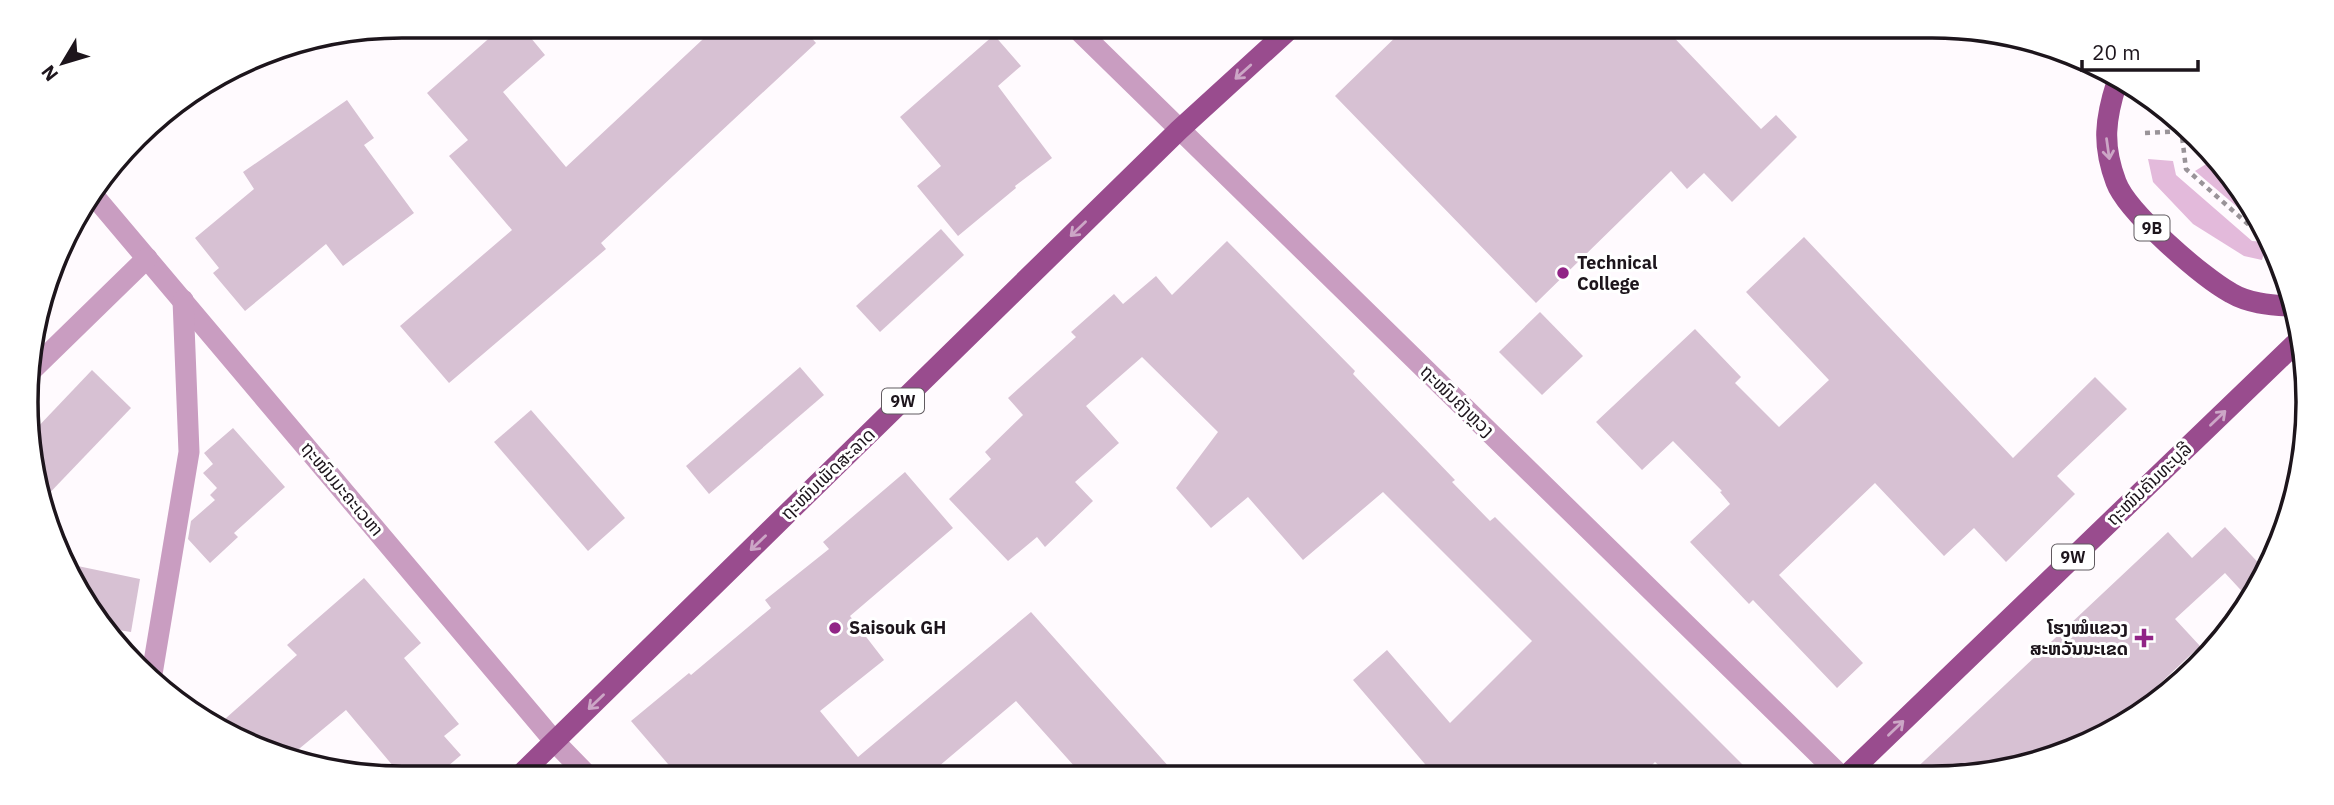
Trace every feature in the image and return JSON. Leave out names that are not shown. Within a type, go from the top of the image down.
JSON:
[{"type":"main road","name":"ຖະໜົນເພັດສະລາດ","points":[[530,766],[1179,130],[1280,38]]},
{"type":"main road","name":"9B","points":[[2115,88],[2107,112],[2107,149],[2117,184],[2138,216],[2202,272],[2232,294],[2267,305],[2282,306]]},
{"type":"main road","name":"ຖະໜົນຄັນທະບູລີ","points":[[1856,766],[2291,348]]},
{"type":"street","name":"ຖະໜົນຄັງຫຼວງ","points":[[1086,38],[1831,766]]},
{"type":"street","name":"ຖະໜົນມະຄະເວຫາ","points":[[99,202],[555,742],[578,766]]},
{"type":"street","points":[[41,361],[147,258]]},
{"type":"street","points":[[153,668],[189,452],[183,300]]},
{"type":"path","points":[[2146,133],[2174,131]]},
{"type":"path","points":[[2183,139],[2186,169],[2249,225]]},
{"type":"shaded area","points":[[2148,159],[2173,161],[2176,175],[2252,241],[2258,241],[2264,254],[2262,260],[2244,256],[2193,224],[2153,182]]},
{"type":"shaded area","points":[[2206,164],[2240,209],[2195,171]]},
{"type":"building","points":[[489,38],[531,38],[545,55],[503,92],[566,167],[704,38],[812,38],[816,43],[601,243],[606,249],[449,383],[400,326],[512,230],[449,156],[468,140],[427,93]]},
{"type":"building","points":[[991,38],[997,38],[1021,66],[998,86],[1052,158],[958,236],[917,186],[941,166],[900,117]]},
{"type":"building","points":[[1395,38],[1674,38],[1761,129],[1776,115],[1797,137],[1732,202],[1704,173],[1687,189],[1671,171],[1536,303],[1335,96]]},
{"type":"building","points":[[347,100],[374,138],[364,145],[414,213],[343,266],[326,244],[245,311],[213,273],[219,268],[195,238],[254,189],[243,172]]},
{"type":"building","points":[[941,229],[964,255],[880,332],[856,306]]},
{"type":"building","points":[[1804,237],[2013,458],[2095,377],[2127,409],[2057,476],[2075,494],[2006,562],[1974,528],[1944,556],[1875,483],[1779,575],[1863,663],[1837,688],[1753,600],[1749,604],[1690,542],[1730,504],[1720,492],[1722,491],[1673,441],[1642,470],[1596,422],[1695,329],[1741,377],[1735,383],[1779,427],[1829,380],[1746,292]]},
{"type":"building","points":[[1227,241],[1355,371],[1353,374],[1455,480],[1452,482],[1490,521],[1495,517],[1744,766],[1659,766],[1655,762],[1651,766],[1427,766],[1353,680],[1387,650],[1450,723],[1532,641],[1383,492],[1303,560],[1248,497],[1211,528],[1176,488],[1218,432],[1142,357],[1086,406],[1119,443],[1075,482],[1093,501],[1045,547],[1037,537],[1008,561],[949,499],[991,459],[985,452],[1023,415],[1008,398],[1076,337],[1071,332],[1114,294],[1123,304],[1156,276],[1172,295]]},
{"type":"building","points":[[1540,312],[1583,356],[1542,395],[1499,352]]},
{"type":"building","points":[[800,367],[824,395],[709,494],[686,466]]},
{"type":"building","points":[[92,370],[131,408],[50,493],[39,426]]},
{"type":"building","points":[[531,410],[625,518],[588,551],[494,442]]},
{"type":"building","points":[[233,428],[285,487],[234,533],[238,537],[210,563],[188,539],[191,521],[215,500],[210,495],[217,488],[203,473],[213,464],[204,453]]},
{"type":"building","points":[[905,472],[953,528],[850,616],[884,660],[820,711],[858,757],[1031,612],[1168,766],[1074,766],[1016,701],[939,766],[670,766],[631,721],[771,608],[765,600],[829,549],[823,542]]},
{"type":"building","name":"ໂຮງໝໍແຂວງ ສະຫວັນນະເຂດ","points":[[2225,527],[2258,563],[2242,592],[2225,573],[2175,619],[2200,646],[2148,694],[2114,718],[2049,747],[2003,760],[1955,766],[1919,766],[2168,532],[2192,558]]},
{"type":"building","points":[[78,566],[140,579],[131,632],[119,630],[100,605]]},
{"type":"building","points":[[364,578],[421,643],[404,658],[459,724],[444,736],[461,755],[448,766],[393,766],[346,710],[297,751],[263,739],[224,720],[297,655],[287,645]]},
{"type":"place","name":"Technical College","points":[[1563,273]]},
{"type":"place","name":"Saisouk GH","points":[[835,628]]},
{"type":"place","name":"ໂຮງໝໍແຂວງ ສະຫວັນນະເຂດ","points":[[2144,638]]}]
